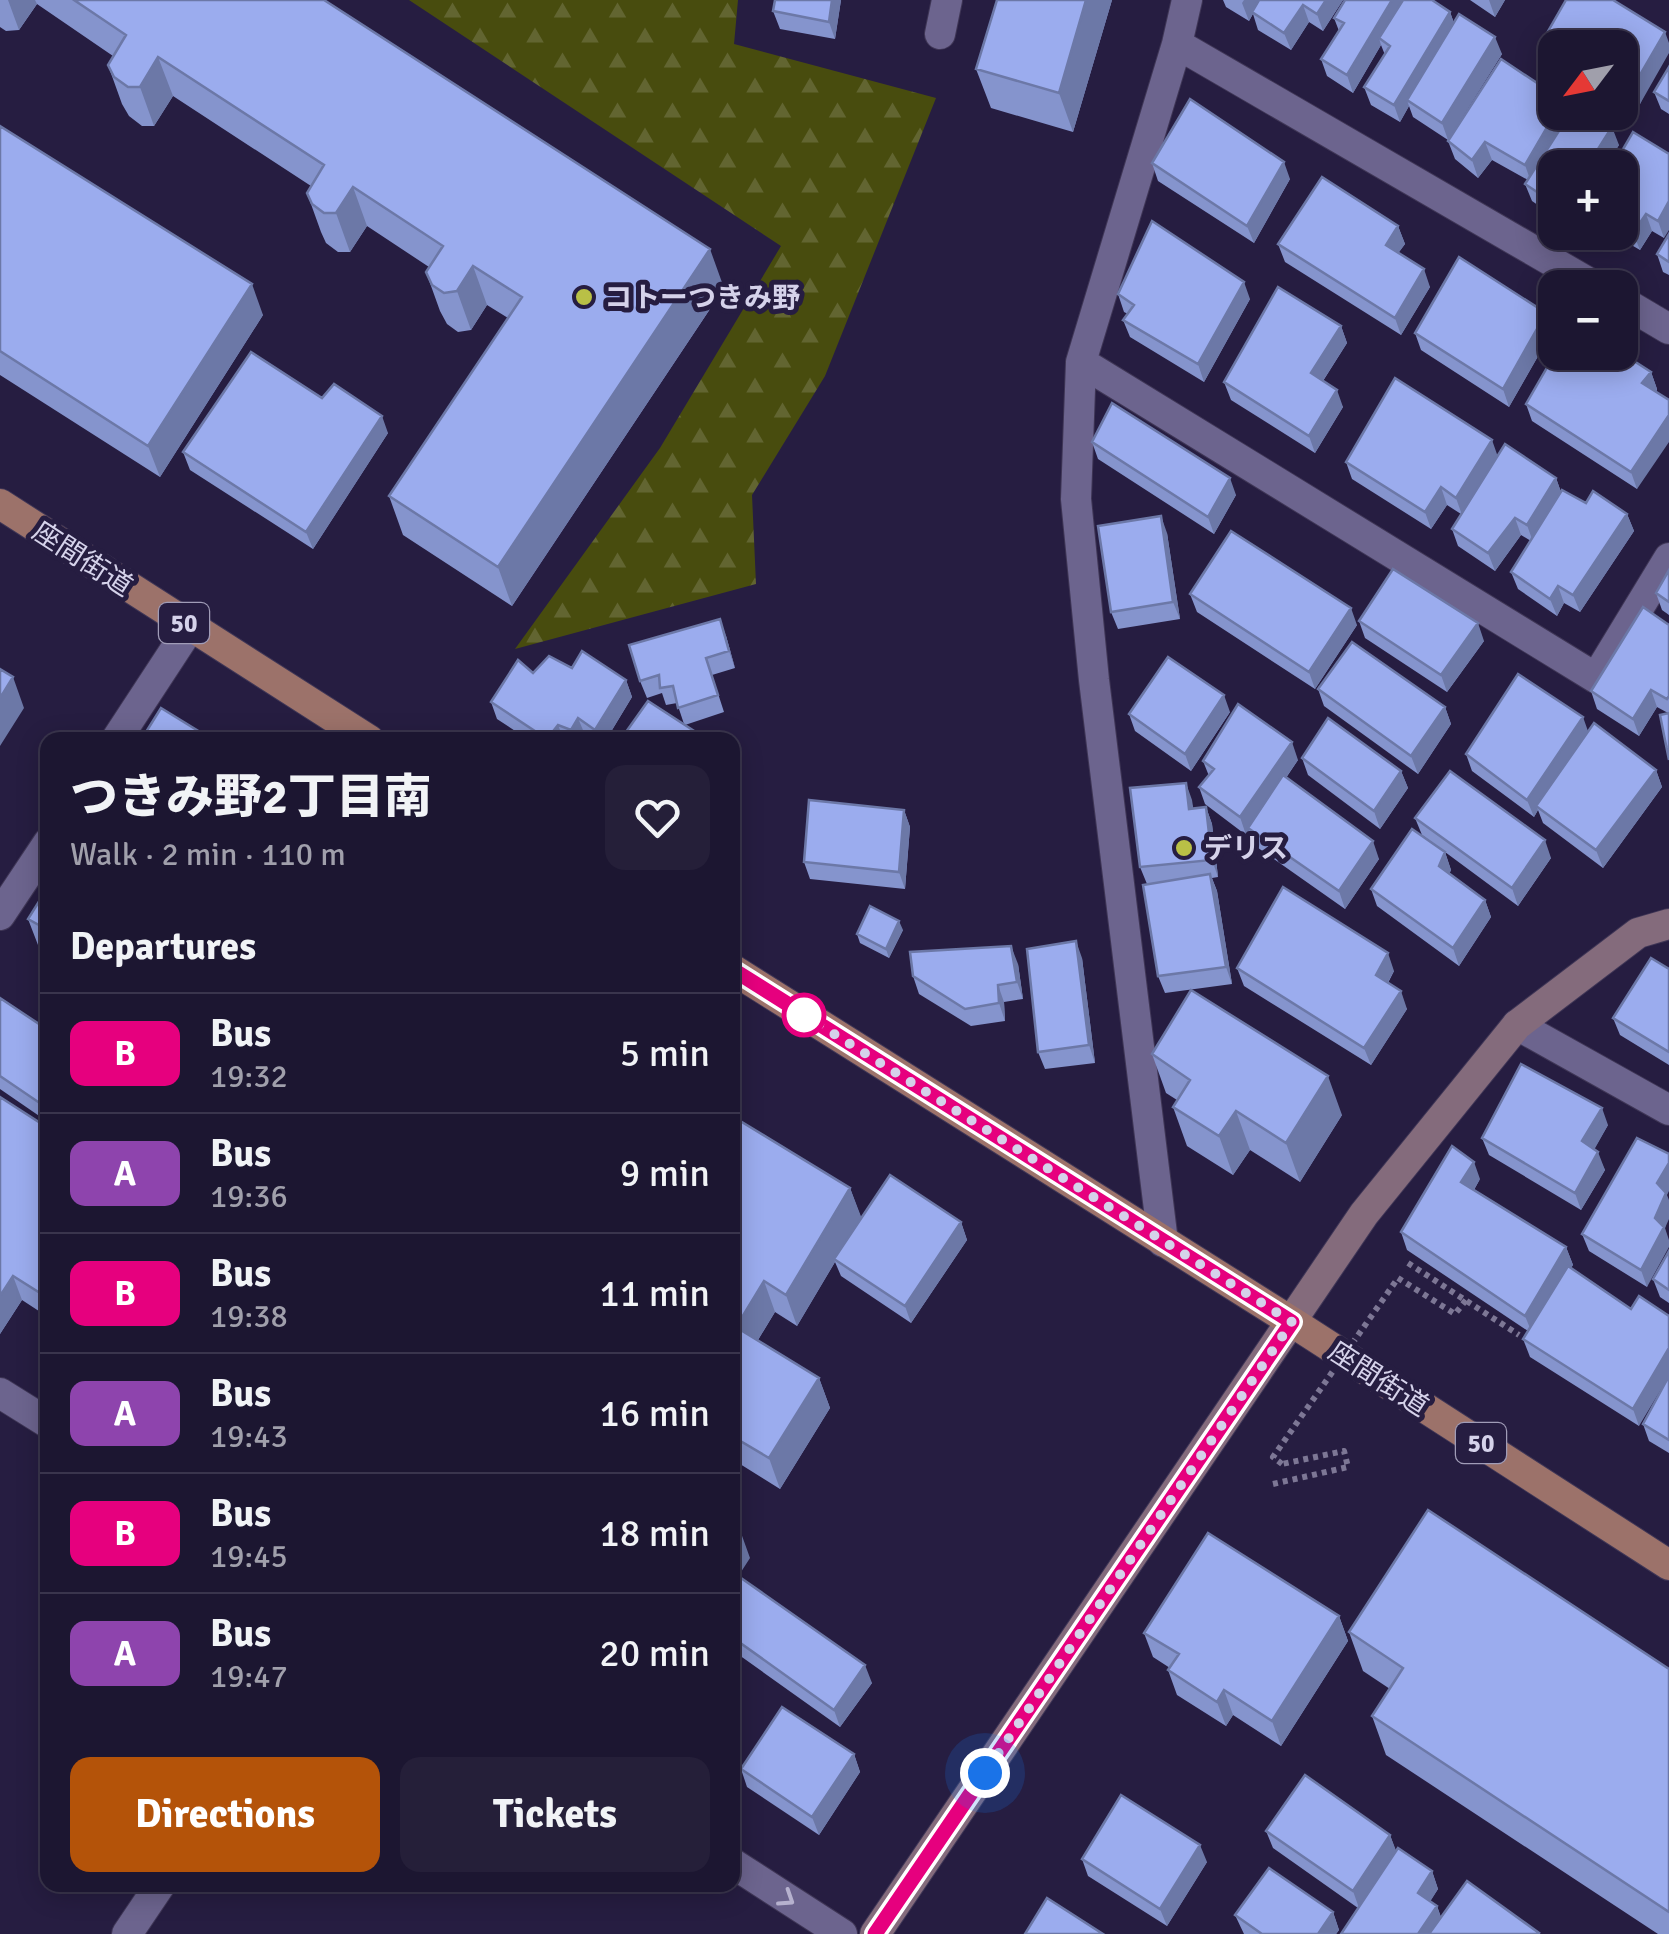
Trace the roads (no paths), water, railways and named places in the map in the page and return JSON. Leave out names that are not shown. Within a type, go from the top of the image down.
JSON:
[{"type":"main road","name":"座間街道","points":[[0,504],[356,732]]},
{"type":"main road","name":"座間街道","points":[[740,975],[1292,1322],[1669,1565]]},
{"type":"street","points":[[940,34],[947,0]]},
{"type":"street","points":[[1163,1242],[1094,680],[1076,499],[1080,362],[1187,0]]},
{"type":"street","points":[[1177,44],[1567,270]]},
{"type":"street","points":[[1638,311],[1669,329]]},
{"type":"street","points":[[1080,362],[1596,678],[1669,558]]},
{"type":"street","points":[[121,732],[190,626]]},
{"type":"street","points":[[0,915],[40,855]]},
{"type":"street","points":[[875,1934],[1364,1214],[1517,1025],[1638,933],[1669,924]]},
{"type":"street","points":[[1517,1025],[1669,1110]]},
{"type":"street","points":[[0,1392],[40,1418]]},
{"type":"street","points":[[740,1868],[842,1934]]},
{"type":"street","points":[[127,1934],[155,1892]]},
{"type":"place","name":"コトーつきみ野","points":[[584,297]]},
{"type":"place","name":"デリス","points":[[1184,848]]}]
